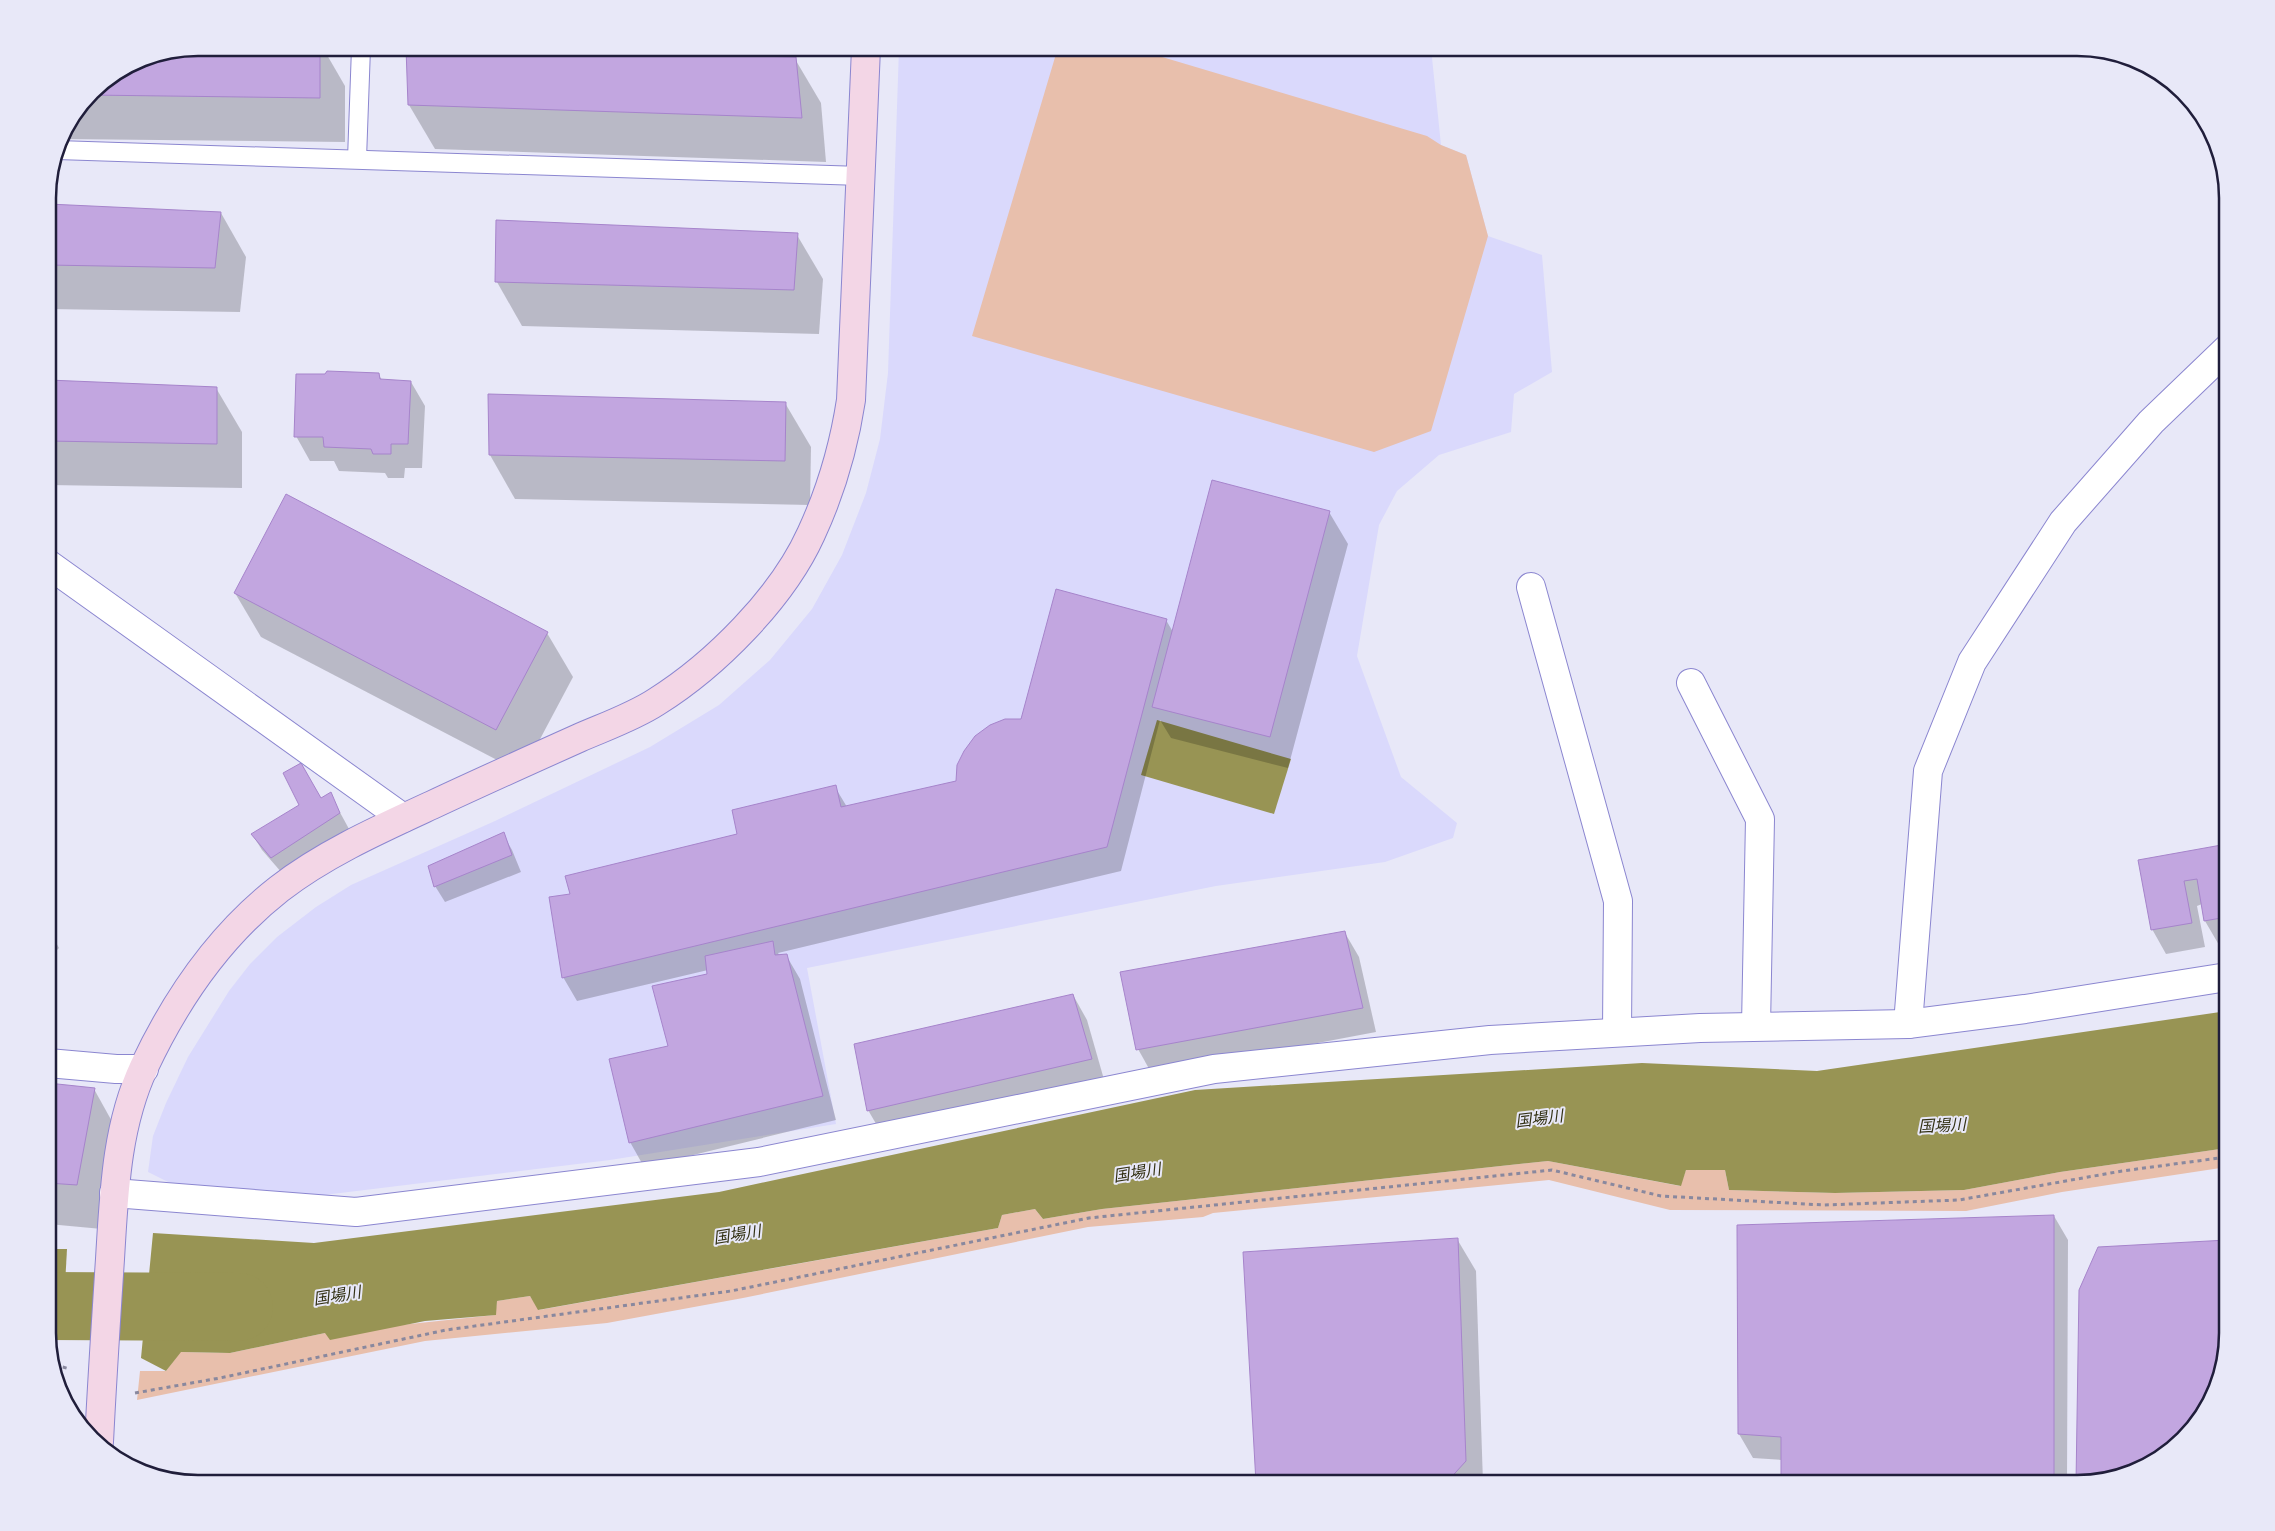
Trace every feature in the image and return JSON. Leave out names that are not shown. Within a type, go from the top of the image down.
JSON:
[{"type":"street","points":[[99,1434],[114,1193],[122,1133],[131,1101],[144,1068],[176,1007],[209,958],[243,922],[278,890],[312,867],[403,818],[654,704],[700,670],[731,642],[777,590],[810,537],[830,488],[844,443],[853,381],[866,57]]},
{"type":"street","points":[[1908,1024],[1928,771],[1972,662],[2063,522],[2151,422],[2219,358]]},
{"type":"street","points":[[57,570],[403,818]]},
{"type":"street","points":[[1531,587],[1618,901],[1617,1032]]},
{"type":"street","points":[[1691,683],[1760,819],[1756,1026]]},
{"type":"street","points":[[114,1193],[356,1212],[759,1162],[1214,1069],[1490,1040],[1756,1026],[1908,1024],[2025,1009],[2219,978]]},
{"type":"street","points":[[57,1064],[116,1070],[144,1068]]},
{"type":"lane","points":[[357,159],[361,57]]},
{"type":"lane","points":[[65,150],[861,176]]},
{"type":"path","points":[[102,1394],[141,1392],[220,1378],[446,1330],[731,1291],[1088,1218],[1552,1170],[1661,1196],[1824,1205],[1959,1200],[2122,1171],[2219,1158]]},
{"type":"path","points":[[60,1366],[76,1371]]},
{"type":"shaded area","points":[[1160,56],[1427,136],[1441,145],[1466,155],[1488,236],[1431,431],[1374,452],[972,336],[1055,57]]},
{"type":"shaded area","points":[[1432,56],[1441,145],[1466,155],[1488,236],[1542,255],[1552,372],[1514,394],[1511,432],[1439,455],[1397,491],[1379,525],[1357,656],[1401,777],[1457,823],[1453,838],[1385,862],[1216,886],[807,968],[836,1124],[610,1160],[324,1195],[249,1194],[172,1184],[148,1172],[153,1136],[188,1057],[229,991],[250,964],[277,937],[316,907],[351,885],[495,821],[650,747],[719,705],[770,660],[812,609],[842,555],[866,493],[880,439],[888,373],[899,57]]},
{"type":"shaded area","points":[[2219,1149],[2219,1168],[2062,1192],[1966,1211],[1670,1210],[1549,1180],[1213,1213],[1203,1217],[1088,1227],[743,1298],[607,1323],[425,1341],[137,1400],[140,1371],[166,1371],[180,1352],[230,1353],[325,1333],[495,1315],[497,1301],[530,1296],[539,1310],[998,1228],[1002,1215],[1035,1209],[1043,1219],[1102,1209],[1548,1161],[1680,1186],[1686,1170],[1725,1170],[1729,1190],[1835,1193],[1964,1190],[2060,1172]]},
{"type":"water","points":[[1157,720],[1291,759],[1274,814],[1141,775]]},
{"type":"water","points":[[2219,1012],[2219,1149],[2060,1172],[1964,1190],[1835,1193],[1729,1190],[1725,1170],[1686,1170],[1681,1186],[1548,1161],[1102,1209],[1043,1219],[1035,1209],[1002,1215],[998,1228],[538,1310],[530,1296],[497,1301],[496,1315],[425,1321],[330,1340],[325,1333],[230,1353],[181,1352],[166,1371],[141,1358],[153,1233],[314,1243],[719,1192],[1195,1090],[1642,1063],[1817,1071]]},
{"type":"water","points":[[57,1249],[67,1249],[62,1339],[57,1339]]},
{"type":"building","points":[[189,57],[320,57],[320,98],[101,95],[119,80],[135,71],[170,59]]},
{"type":"building","points":[[406,57],[796,57],[802,118],[408,105]]},
{"type":"building","points":[[57,204],[221,212],[215,268],[57,265]]},
{"type":"building","points":[[496,220],[798,233],[794,290],[495,282]]},
{"type":"building","points":[[327,371],[379,373],[380,379],[411,381],[408,444],[391,444],[391,454],[373,454],[371,449],[324,447],[323,437],[294,437],[296,374],[325,374]]},
{"type":"building","points":[[57,380],[217,387],[217,444],[57,441]]},
{"type":"building","points":[[488,394],[786,402],[785,461],[489,455]]},
{"type":"building","points":[[1212,480],[1330,511],[1270,737],[1152,707]]},
{"type":"building","points":[[286,494],[548,632],[496,730],[234,593]]},
{"type":"building","points":[[1056,589],[1167,619],[1107,847],[562,978],[549,897],[570,894],[565,876],[737,834],[732,810],[836,785],[841,807],[956,781],[957,765],[975,736],[990,725],[1005,719],[1021,719]]},
{"type":"building","points":[[301,763],[321,798],[331,792],[340,813],[271,858],[251,834],[299,805],[283,773]]},
{"type":"building","points":[[504,832],[512,855],[434,887],[428,866]]},
{"type":"building","points":[[2219,845],[2219,918],[2204,921],[2197,879],[2184,881],[2192,923],[2151,930],[2138,860]]},
{"type":"building","points":[[1345,931],[1363,1008],[1136,1050],[1120,972]]},
{"type":"building","points":[[773,941],[775,955],[787,954],[823,1096],[629,1143],[609,1059],[668,1046],[652,986],[707,974],[705,956]]},
{"type":"building","points":[[1073,994],[1092,1059],[867,1111],[854,1044]]},
{"type":"building","points":[[57,1084],[95,1088],[77,1185],[57,1184]]},
{"type":"building","points":[[2054,1215],[2054,1475],[1781,1475],[1781,1437],[1738,1434],[1737,1225]]},
{"type":"building","points":[[1458,1238],[1466,1461],[1453,1475],[1256,1475],[1243,1252]]},
{"type":"building","points":[[2219,1240],[2219,1333],[2216,1361],[2204,1396],[2195,1412],[2170,1440],[2140,1460],[2122,1467],[2105,1472],[2076,1475],[2079,1290],[2098,1247]]},
{"type":"waterway","name":"国場川","points":[[57,1306],[239,1307]]}]
